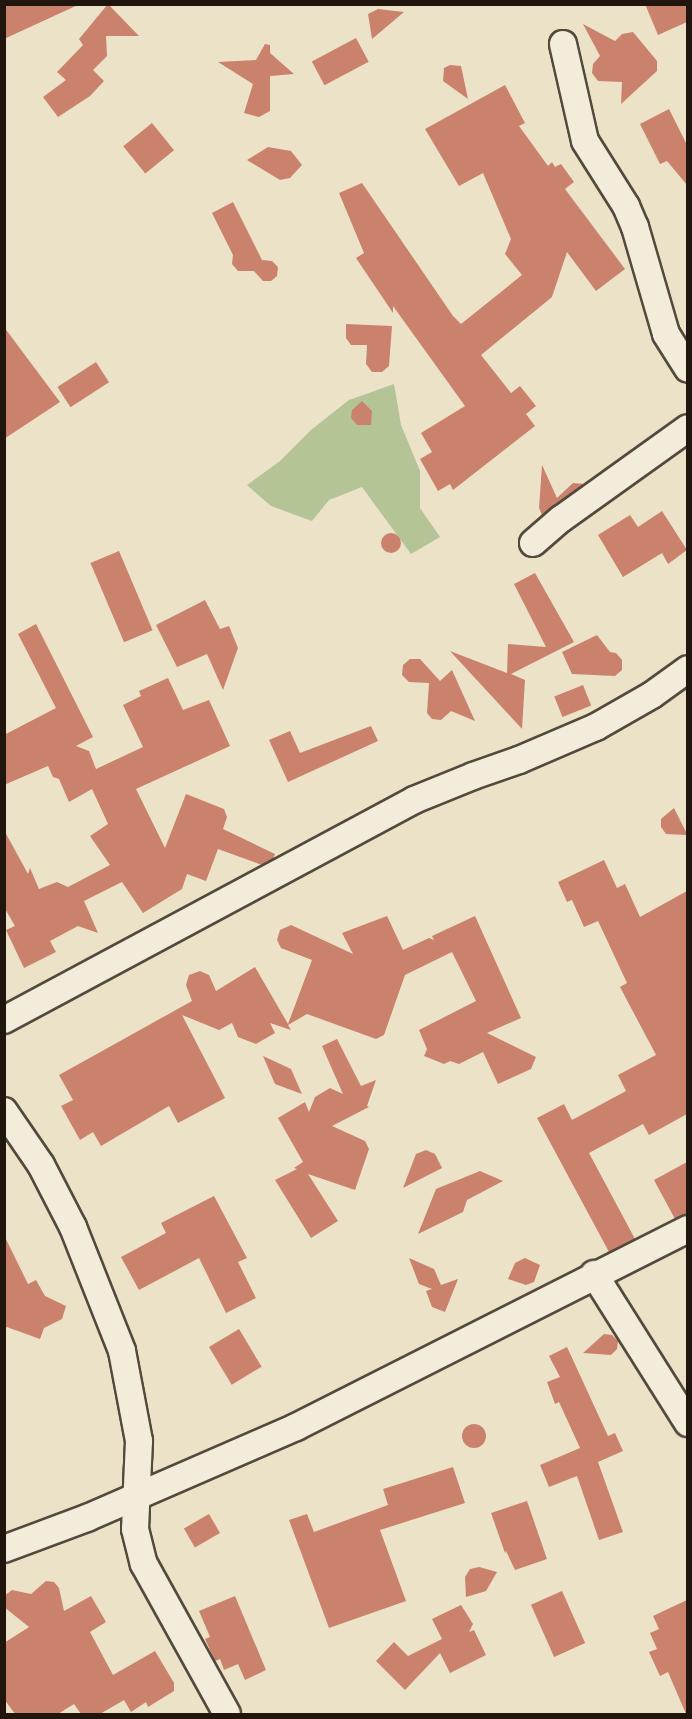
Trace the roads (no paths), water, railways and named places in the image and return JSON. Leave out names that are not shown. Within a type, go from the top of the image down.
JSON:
[{"type":"street","points":[[563,44],[585,141],[626,206],[635,227],[666,334],[687,369]]},
{"type":"street","points":[[533,543],[561,519],[687,428]]},
{"type":"street","points":[[4,1020],[414,800],[596,727],[652,695],[687,669]]},
{"type":"street","points":[[4,1111],[42,1165],[73,1227],[122,1352],[139,1441],[135,1529],[144,1564],[227,1714]]},
{"type":"street","points":[[4,1549],[296,1427],[594,1274],[687,1229]]},
{"type":"street","points":[[594,1274],[687,1423]]}]
